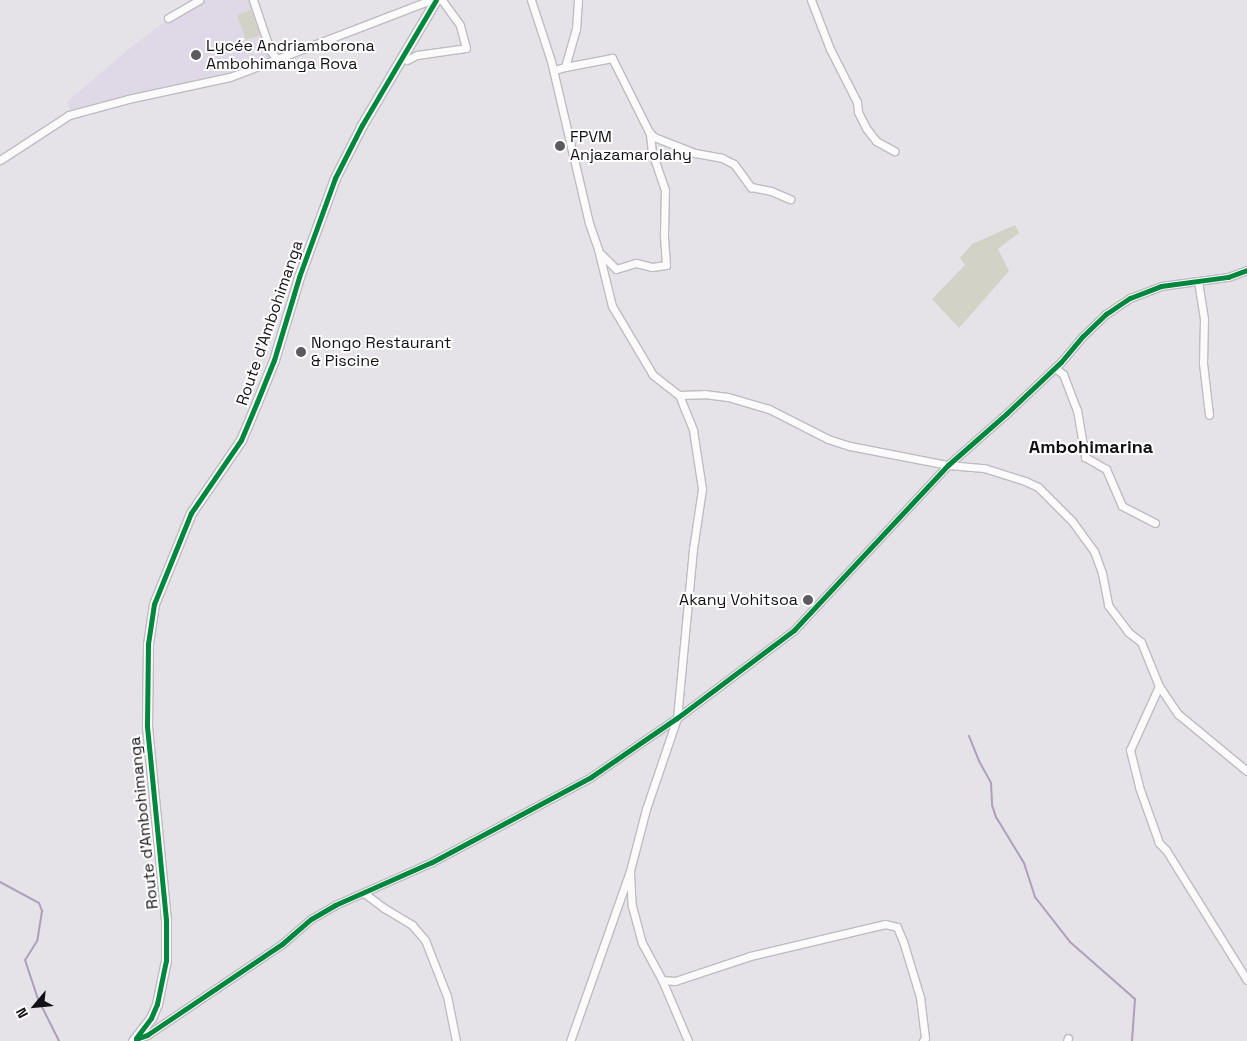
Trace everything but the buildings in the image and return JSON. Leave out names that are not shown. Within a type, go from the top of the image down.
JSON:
[{"type":"street","points":[[168,18],[199,0]]},
{"type":"street","points":[[253,0],[270,50],[276,58]]},
{"type":"street","points":[[0,160],[69,115],[128,99],[230,77],[431,0]]},
{"type":"street","name":"Route d'Ambohimanga","points":[[135,1040],[151,1018],[157,1004],[166,960],[166,920],[147,726],[148,644],[154,604],[191,513],[241,440],[257,402],[335,178],[362,125],[436,0]]},
{"type":"street","points":[[407,60],[417,55],[429,55],[466,48],[460,25],[442,0]]},
{"type":"street","points":[[531,0],[554,70],[588,223],[598,249],[612,306],[620,323],[653,375],[679,395],[693,430],[702,489],[693,549],[677,718],[646,810],[630,870],[570,1041]]},
{"type":"street","points":[[565,67],[576,30],[578,0]]},
{"type":"street","points":[[811,0],[830,49],[857,102],[858,112],[866,128],[876,140],[894,152]]},
{"type":"street","points":[[554,70],[612,58],[650,132],[652,153],[665,190],[664,233],[666,265],[652,267],[636,263],[616,269],[609,264],[598,249]]},
{"type":"street","points":[[650,132],[662,140],[695,153],[722,158],[734,164],[752,187],[771,190],[790,199]]},
{"type":"street","points":[[135,1040],[148,1035],[266,955],[311,919],[335,905],[432,862],[591,777],[677,718],[794,630],[948,465],[1007,414],[1055,368],[1106,314],[1130,298],[1161,286],[1228,277],[1247,270]]},
{"type":"street","points":[[1198,281],[1204,319],[1203,363],[1209,415]]},
{"type":"street","points":[[1055,368],[1063,374],[1077,410],[1085,457],[1106,469],[1122,506],[1155,523]]},
{"type":"street","points":[[679,395],[704,394],[728,397],[769,409],[828,439],[850,446],[948,465],[984,468],[1038,487],[1059,506],[1094,551],[1102,573],[1108,605],[1128,632],[1141,642],[1159,686],[1178,714],[1247,771]]},
{"type":"street","points":[[1159,686],[1130,750],[1139,787],[1159,843],[1166,850],[1247,980]]},
{"type":"street","points":[[630,870],[632,906],[642,943],[662,980],[688,1041]]},
{"type":"street","points":[[364,893],[384,908],[412,924],[425,940],[447,996],[456,1041]]},
{"type":"street","points":[[662,980],[675,981],[750,956],[885,924],[897,927],[903,941],[920,997],[925,1040]]},
{"type":"shaded area","name":"Lycée Andriamborona Ambohimanga Rova","points":[[204,0],[252,0],[272,58],[231,74],[71,112],[67,102],[125,52],[167,20]]},
{"type":"shaded area","points":[[251,10],[260,35],[246,40],[237,15]]},
{"type":"shaded area","points":[[1015,225],[1019,233],[998,249],[1009,271],[959,328],[932,299],[965,265],[960,258],[972,244]]},
{"type":"waterway","points":[[969,736],[979,761],[991,783],[992,805],[996,817],[1024,863],[1035,897],[1070,942],[1135,999],[1132,1041]]},
{"type":"waterway","points":[[0,882],[39,903],[42,911],[37,941],[25,960],[38,999],[59,1041]]},
{"type":"cycle path","points":[[136,1038],[151,1018],[157,1004],[166,960],[166,920],[147,726],[148,644],[154,604],[191,513],[241,440],[274,360],[299,277],[335,178],[362,125],[436,0]]},
{"type":"cycle path","points":[[137,1041],[136,1039],[147,1035],[282,944],[311,919],[335,905],[432,862],[591,777],[677,718],[794,630],[948,465],[1061,362],[1083,336],[1106,314],[1130,298],[1161,286],[1228,277],[1247,270]]},
{"type":"place","name":"Lycée Andriamborona Ambohimanga Rova","points":[[196,55]]},
{"type":"place","name":"FPVM Anjazamarolahy","points":[[560,146]]},
{"type":"place","name":"Nongo Restaurant & Piscine","points":[[301,352]]},
{"type":"place","name":"Akany Vohitsoa","points":[[808,600]]},
{"type":"district","name":"Ambohimarina","points":[[1091,447]]}]
